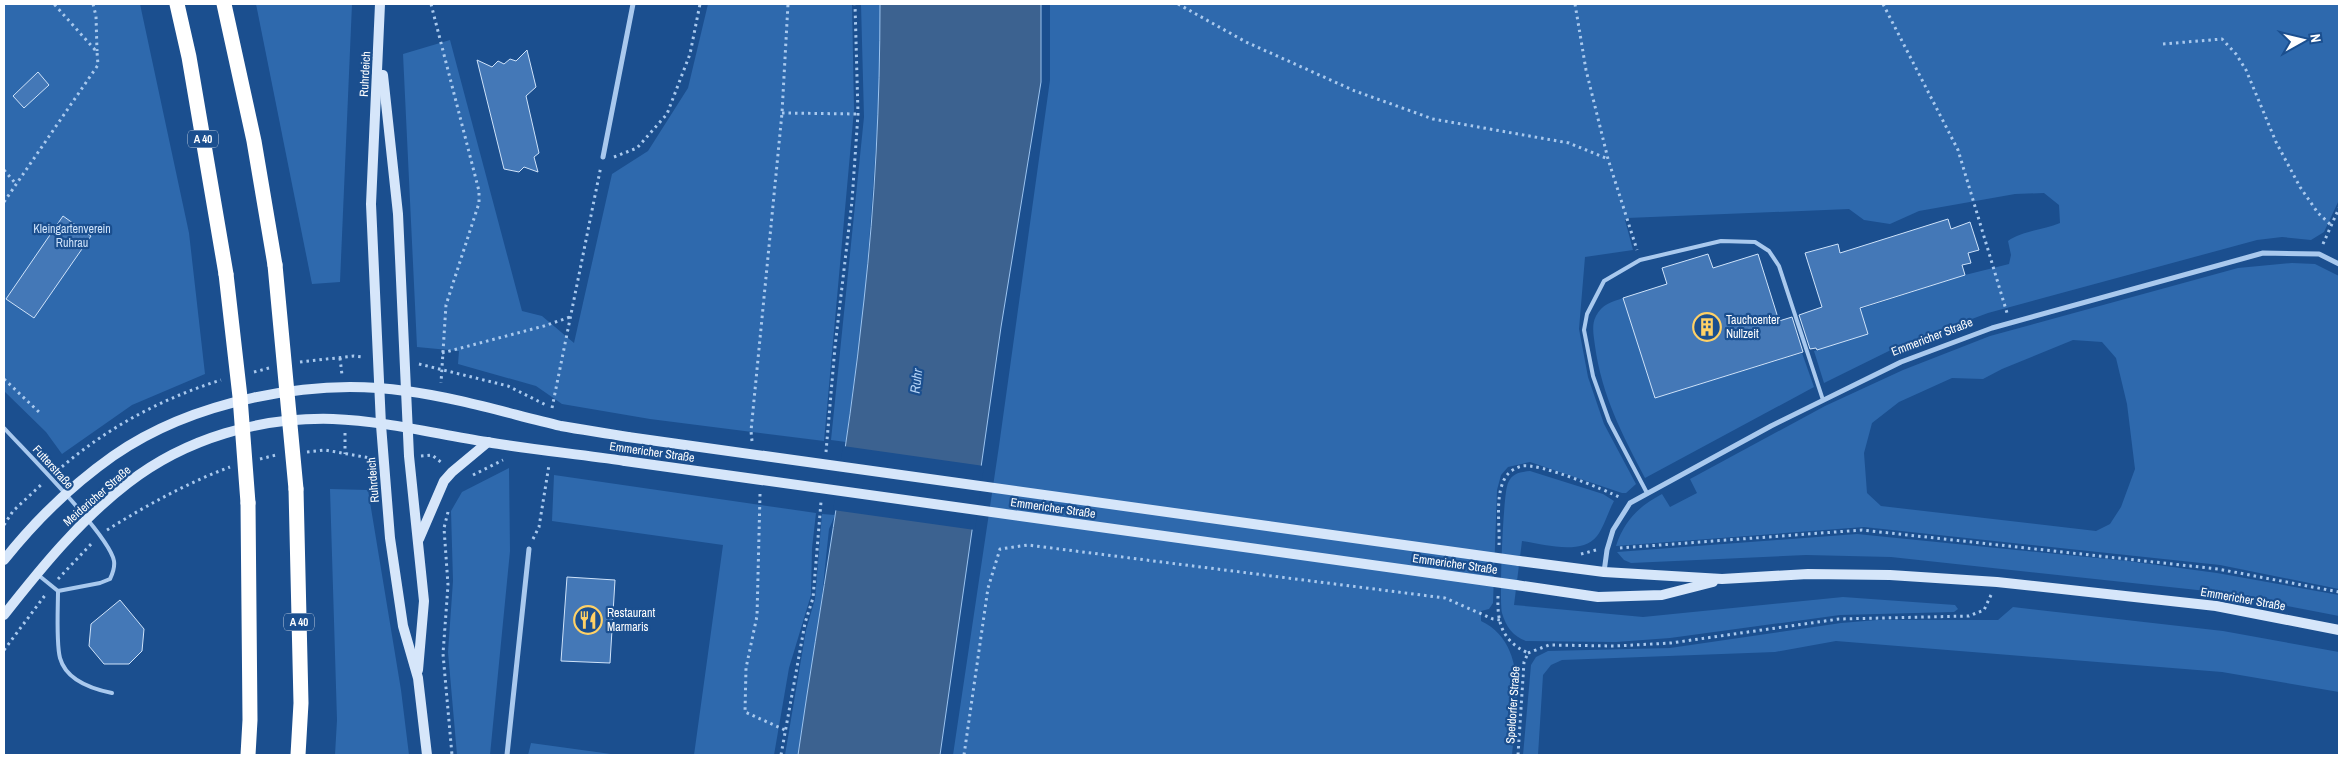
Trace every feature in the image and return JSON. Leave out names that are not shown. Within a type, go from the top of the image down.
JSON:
[{"type":"highway","name":"A 40","points":[[177,4],[189,57],[226,274],[240,397],[248,503],[250,720],[248,755]]},
{"type":"highway","name":"A 40","points":[[224,4],[254,141],[274,265],[296,489],[301,703],[298,755]]},
{"type":"main road","points":[[380,4],[380,44]]},
{"type":"main road","name":"Ruhrdeich","points":[[380,44],[371,204],[381,425],[390,538],[403,626],[418,678],[427,755]]},
{"type":"main road","name":"Ruhrdeich","points":[[380,44],[398,214],[407,428],[424,601],[418,678]]},
{"type":"main road","name":"Meidericher Straße","points":[[4,560],[28,529],[65,495],[114,455],[173,424],[228,404],[292,390],[343,387],[379,389]]},
{"type":"main road","name":"Emmericher Straße","points":[[379,389],[406,391],[564,426],[628,437],[1604,572],[1722,580],[1808,574],[1890,575],[1997,582],[2216,606],[2339,630]]},
{"type":"main road","name":"Meidericher Straße","points":[[4,615],[37,573],[87,519],[128,483],[192,444],[232,431],[289,420],[334,419],[381,425]]},
{"type":"main road","name":"Emmericher Straße","points":[[381,425],[488,442],[1598,596],[1662,595],[1722,580]]},
{"type":"main road","points":[[419,540],[444,482],[452,472],[488,442]]},
{"type":"street","points":[[603,156],[633,4]]},
{"type":"street","name":"Emmericher Straße","points":[[1604,572],[1607,550],[1613,530],[1630,503],[1823,400],[1901,362],[2010,322],[2263,253],[2319,254],[2339,264]]},
{"type":"street","points":[[507,755],[529,548]]},
{"type":"lane","points":[[1647,493],[1609,421],[1592,376],[1584,330],[1587,314],[1604,281],[1640,260],[1721,241],[1755,242],[1769,251],[1779,266],[1823,400]]},
{"type":"lane","name":"Futterstraße","points":[[4,428],[87,519],[114,559],[114,570],[110,579],[100,583],[58,591]]},
{"type":"lane","points":[[37,573],[58,591],[60,658],[74,680],[98,690],[112,693]]},
{"type":"path","points":[[54,4],[97,52]]},
{"type":"path","points":[[4,202],[98,65],[96,16],[93,4]]},
{"type":"path","points":[[431,4],[479,191],[479,203],[446,305],[441,368],[508,386],[552,408],[603,156],[616,158],[637,148],[667,114],[690,54],[700,4]]},
{"type":"path","points":[[753,450],[750,431],[782,113],[788,4]]},
{"type":"path","points":[[825,462],[835,347],[852,200],[858,114],[855,4]]},
{"type":"path","points":[[1178,4],[1246,42],[1355,91],[1433,119],[1569,143],[1608,159]]},
{"type":"path","points":[[1575,4],[1586,70],[1608,159],[1640,260]]},
{"type":"path","points":[[1883,4],[1958,150],[2010,322]]},
{"type":"path","points":[[2163,44],[2222,39],[2236,54],[2246,70],[2286,162],[2318,213],[2331,225]]},
{"type":"path","points":[[782,113],[858,114]]},
{"type":"path","points":[[4,170],[16,184]]},
{"type":"path","points":[[2319,254],[2339,208]]},
{"type":"path","points":[[442,353],[571,317]]},
{"type":"path","points":[[4,379],[40,413]]},
{"type":"path","points":[[529,548],[539,527],[552,450]]},
{"type":"path","points":[[468,478],[503,460],[513,458]]},
{"type":"path","points":[[1499,555],[1500,490],[1508,475],[1521,466],[1539,469],[1604,490],[1630,503]]},
{"type":"path","points":[[4,525],[14,511],[49,478]]},
{"type":"path","points":[[759,489],[761,498],[757,616],[746,668],[745,712],[786,730]]},
{"type":"path","points":[[781,755],[805,623],[813,598],[821,501]]},
{"type":"path","points":[[450,506],[444,528],[448,585],[443,654],[452,755]]},
{"type":"path","points":[[1607,550],[1862,530],[2218,569],[2339,592]]},
{"type":"path","points":[[4,650],[52,586],[99,536]]},
{"type":"path","points":[[964,755],[988,588],[1000,549],[1028,545],[1445,598],[1493,620],[1500,620]]},
{"type":"path","points":[[1528,653],[1549,645],[1615,646],[1671,643],[1839,619],[1969,616],[1984,610],[1997,582]]},
{"type":"path","name":"Speldorfer Straße","points":[[1498,592],[1497,610],[1502,631],[1513,646],[1528,653],[1524,662],[1518,755]]},
{"type":"green space","name":"Kleingartenverein Ruhrau","points":[[4,4],[140,4],[189,233],[205,374],[132,405],[62,454],[46,432],[4,391]]},
{"type":"green space","points":[[256,4],[352,4],[340,282],[312,284]]},
{"type":"green space","points":[[708,4],[852,4],[854,110],[824,441],[650,419],[562,404],[536,386],[458,364],[459,351],[417,347],[403,54],[450,40],[522,311],[542,316],[574,343],[612,174],[648,151],[688,88]]},
{"type":"green space","points":[[861,4],[880,4],[880,89],[865,299],[846,442],[831,440],[864,117]]},
{"type":"green space","points":[[1050,4],[2339,4],[2339,200],[2324,232],[2311,240],[2282,237],[2257,240],[1988,313],[1899,346],[1824,383],[1814,351],[1868,334],[1860,309],[1965,275],[2009,264],[2011,255],[2008,241],[2020,235],[2060,223],[2059,205],[2044,193],[2015,194],[1919,211],[1890,224],[1864,220],[1849,209],[1627,218],[1625,220],[1633,250],[1585,257],[1579,329],[1588,377],[1604,424],[1636,484],[1626,493],[1622,493],[1530,462],[1508,467],[1501,475],[1497,490],[1493,603],[1489,609],[1481,611],[1481,621],[1497,632],[1507,646],[1513,662],[1517,700],[1512,755],[953,755],[999,446],[1050,80]]},
{"type":"green space","points":[[2292,263],[2315,264],[2339,276],[2339,589],[2220,565],[1864,527],[1616,546],[1623,529],[1633,515],[1662,494],[1670,507],[1697,493],[1690,479],[1825,406],[1903,370],[1990,336],[2238,268]],"holes":[[[2073,340],[2102,342],[2116,358],[2127,404],[2135,469],[2121,507],[2110,524],[2096,531],[1881,506],[1867,493],[1864,453],[1872,423],[1899,402],[1952,378],[1983,379],[2002,369]]]},
{"type":"green space","points":[[1623,298],[1655,398],[1802,353],[1814,387],[1645,478],[1621,430],[1608,398],[1598,364],[1594,335],[1594,320],[1598,312],[1608,304]]},
{"type":"green space","points":[[509,468],[510,551],[490,755],[457,755],[448,652],[453,581],[451,511],[462,492]]},
{"type":"green space","points":[[1530,471],[1603,494],[1614,501],[1597,536],[1581,546],[1561,547],[1522,541],[1514,605],[1643,617],[1843,597],[1955,605],[1958,609],[1954,612],[1840,615],[1670,638],[1616,642],[1526,641],[1514,634],[1508,627],[1502,613],[1501,569],[1503,525],[1508,483],[1514,475]]},
{"type":"green space","points":[[554,475],[816,513],[812,548],[811,595],[789,668],[774,755],[694,755],[723,545],[552,521]]},
{"type":"green space","points":[[330,489],[368,490],[401,690],[409,755],[335,755],[337,720]]},
{"type":"green space","points":[[822,514],[835,515],[829,529],[821,605],[798,755],[785,755],[806,630],[815,599]]},
{"type":"green space","points":[[1857,534],[2128,561],[2217,573],[2339,595],[2339,616],[2216,592],[1891,557],[1806,555],[1631,563],[1624,560],[1617,552]]},
{"type":"green space","points":[[2013,607],[2223,631],[2339,652],[2339,692],[2222,672],[1836,641],[1775,652],[1562,660],[1551,665],[1543,675],[1538,755],[1523,755],[1531,665],[1536,657],[1548,651],[1670,648],[1841,623],[1877,620],[1998,620]]},
{"type":"green space","points":[[531,743],[611,754],[621,755],[528,755]]},
{"type":"water","name":"Ruhr","points":[[880,4],[1041,4],[1041,82],[1001,327],[940,755],[798,755],[842,471],[864,300],[876,152]]},
{"type":"pier","points":[[843,446],[984,466],[975,530],[833,510]]},
{"type":"building","points":[[527,50],[536,87],[526,96],[539,153],[534,157],[538,172],[524,167],[519,172],[504,169],[477,60],[492,67],[498,61],[504,64],[510,59],[516,61]]},
{"type":"building","points":[[38,72],[49,85],[24,108],[13,96]]},
{"type":"building","points":[[63,216],[91,236],[34,318],[6,299]]},
{"type":"building","points":[[1948,219],[1951,229],[1970,222],[1979,250],[1968,253],[1971,263],[1962,265],[1965,275],[1860,308],[1868,334],[1817,350],[1816,348],[1810,349],[1799,315],[1822,307],[1805,253],[1838,244],[1840,253]]},
{"type":"building","name":"Tauchcenter Nullzeit","points":[[1708,254],[1713,268],[1758,254],[1779,321],[1792,317],[1803,352],[1655,398],[1623,298],[1667,284],[1662,268]]},
{"type":"building","name":"Restaurant Marmaris","points":[[567,577],[615,580],[610,663],[561,661]]},
{"type":"building","points":[[120,600],[144,629],[142,651],[129,664],[104,664],[89,646],[91,624]]},
{"type":"place","name":"Tauchcenter Nullzeit","points":[[1707,327]]},
{"type":"place","name":"Restaurant Marmaris","points":[[588,620]]}]
